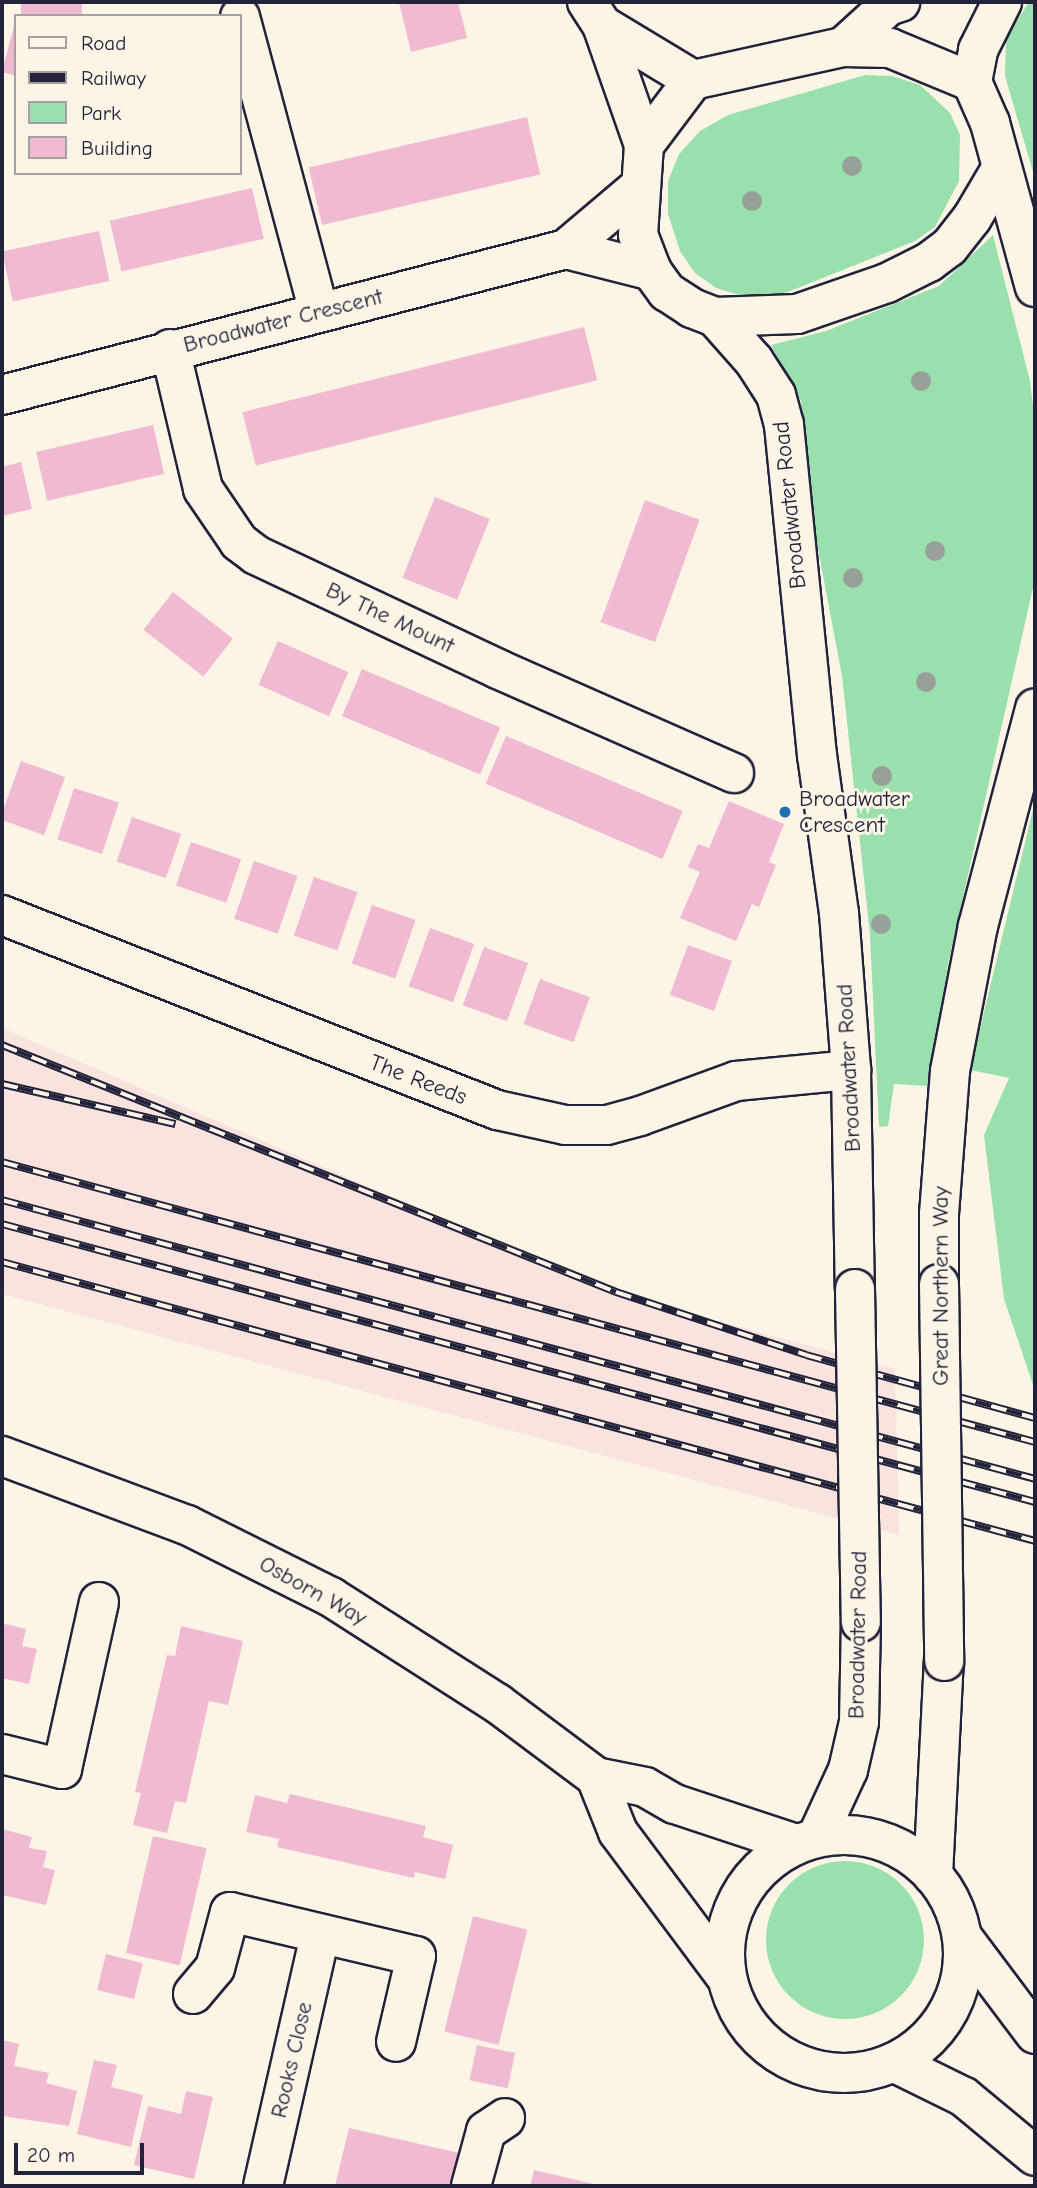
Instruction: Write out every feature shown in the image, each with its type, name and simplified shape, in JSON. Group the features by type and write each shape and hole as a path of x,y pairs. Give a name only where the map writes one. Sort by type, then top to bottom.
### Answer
{"main road":[{"path":"843,47 888,6 900,2"},
{"path":"1002,2 978,50 972,82 990,124 1035,287"},
{"path":"594,13 693,80"},
{"path":"594,13 644,145 639,187 638,235 652,271 667,292 715,317 797,314 887,283 929,262 949,247 972,218 1001,169"},
{"path":"242,23 319,312"},
{"path":"644,145 693,80 843,47 890,48 972,82"},
{"name":"Broadwater Crescent","path":"2,396 170,349 566,249 639,187"},
{"name":"Broadwater Crescent","path":"566,249 652,271"},
{"name":"Broadwater Road","path":"715,317 769,383 784,425 817,755 839,913 851,1070 861,1622 859,1722 848,1770 806,1841"},
{"name":"By The Mount","path":"170,349 203,489 222,523 256,555 734,773"},
{"name":"Great Northern Way","path":"933,1875 944,1661 939,1214 950,1072 978,926 1035,708"},
{"name":"The Reeds","path":"2,915 497,1110 565,1125 607,1125 640,1116 736,1081 851,1070"},
{"name":"Osborn Way","path":"2,1456 187,1525 331,1597 497,1703 596,1777 645,1787 686,1808 806,1841"},
{"path":"2,1754 62,1769 99,1602"},
{"path":"596,1777 618,1832 727,1978"},
{"path":"849,1835 880,1840 909,1854 933,1875 953,1906 963,1938 962,1978 947,2014 924,2043 895,2063 860,2073 824,2072 790,2061 761,2041 739,2012 727,1978 723,1938 733,1909 751,1879 806,1841 849,1835"},
{"path":"193,1994 215,1968 230,1912 416,1956 396,2042"},
{"name":"Rooks Close","path":"263,2186 320,1934"},
{"path":"963,1938 1035,2034"},
{"path":"895,2063 964,2097 1035,2156"},
{"path":"471,2186 486,2131 505,2118"}],"shaded area":[{"path":"2,1028 614,1293 895,1369 899,1535 2,1294"}],"green space":[{"path":"1029,2 1035,2 1035,179 1005,76 1006,38"},
{"path":"865,75 892,76 920,85 950,113 960,135 959,181 935,227 915,241 788,292 761,297 739,295 716,288 695,273 680,251 668,214 668,181 679,154 700,131 728,115"},
{"path":"993,235 1030,381 1035,423 1035,579 949,959 928,1086 894,1084 888,1126 879,1127 870,935 842,676 815,533 801,401 771,345 826,331 939,286"},
{"path":"1035,801 1035,1391 1004,1299 984,1135 1009,1078 970,1070"},
{"path":"845,1861 875,1867 901,1884 918,1910 924,1940 918,1970 901,1996 875,2013 845,2019 815,2013 789,1996 772,1970 766,1940 772,1910 789,1884 815,1867"}],"building":[{"path":"21,2 82,2 82,14 21,14"},
{"path":"399,2 458,2 467,38 411,52"},
{"path":"14,26 14,75 2,72"},
{"path":"527,117 540,174 322,225 309,167"},
{"path":"252,188 264,239 121,272 110,221"},
{"path":"99,231 110,281 13,301 2,252"},
{"path":"584,327 597,380 256,466 242,412"},
{"path":"153,425 164,474 47,501 36,452"},
{"path":"21,462 32,509 2,516 2,467"},
{"path":"435,497 490,519 457,600 402,578"},
{"path":"645,500 700,520 655,642 601,622"},
{"path":"173,592 233,639 203,677 143,630"},
{"path":"278,641 348,672 329,716 258,685"},
{"path":"362,669 500,728 480,775 342,716"},
{"path":"506,736 683,811 662,859 486,784"},
{"path":"21,761 65,777 44,835 2,820 2,813"},
{"path":"74,788 119,803 102,854 57,839"},
{"path":"729,801 784,824 769,862 776,865 759,907 752,904 736,941 680,918 700,872 688,867 698,844 709,848"},
{"path":"132,817 181,834 166,878 117,861"},
{"path":"191,842 241,859 226,903 176,885"},
{"path":"254,861 297,876 278,934 234,919"},
{"path":"314,877 357,892 337,951 294,936"},
{"path":"372,905 415,920 395,979 352,964"},
{"path":"430,928 474,944 453,1002 409,986"},
{"path":"688,945 732,961 714,1011 670,995"},
{"path":"484,947 528,963 507,1021 463,1005"},
{"path":"540,979 590,997 573,1042 524,1024"},
{"path":"2,1623 26,1629 22,1646 37,1649 29,1684 2,1678"},
{"path":"181,1626 243,1641 228,1705 209,1701 186,1803 175,1801 167,1833 133,1825 141,1793 135,1792 167,1655 175,1656"},
{"path":"290,1794 426,1826 423,1837 453,1845 445,1879 415,1872 414,1878 277,1847 279,1839 246,1832 255,1795 287,1803"},
{"path":"2,1829 32,1837 29,1848 47,1851 43,1867 55,1870 46,1905 2,1895"},
{"path":"153,1836 207,1848 180,1965 126,1953"},
{"path":"473,1916 527,1930 499,2045 444,2031"},
{"path":"106,1954 143,1963 134,1999 97,1990"},
{"path":"2,2040 19,2044 14,2066 49,2073 46,2083 77,2091 69,2126 2,2116"},
{"path":"477,2045 515,2053 508,2088 470,2080"},
{"path":"94,2060 117,2065 111,2087 143,2095 131,2147 77,2134"},
{"path":"186,2091 213,2097 194,2179 134,2165 148,2106 181,2114"},
{"path":"349,2128 468,2155 460,2186 335,2186"},
{"path":"534,2170 598,2185 598,2186 530,2186"}],"railway":[{"path":"2,1045 616,1292 806,1355 1035,1418"},
{"path":"2,1084 175,1124"},
{"path":"2,1162 1035,1442"},
{"path":"2,1200 1035,1479"},
{"path":"2,1224 1035,1502"},
{"path":"2,1262 1035,1541"}],"place":[{"name":"Broadwater Crescent","path":"785,812"}]}
